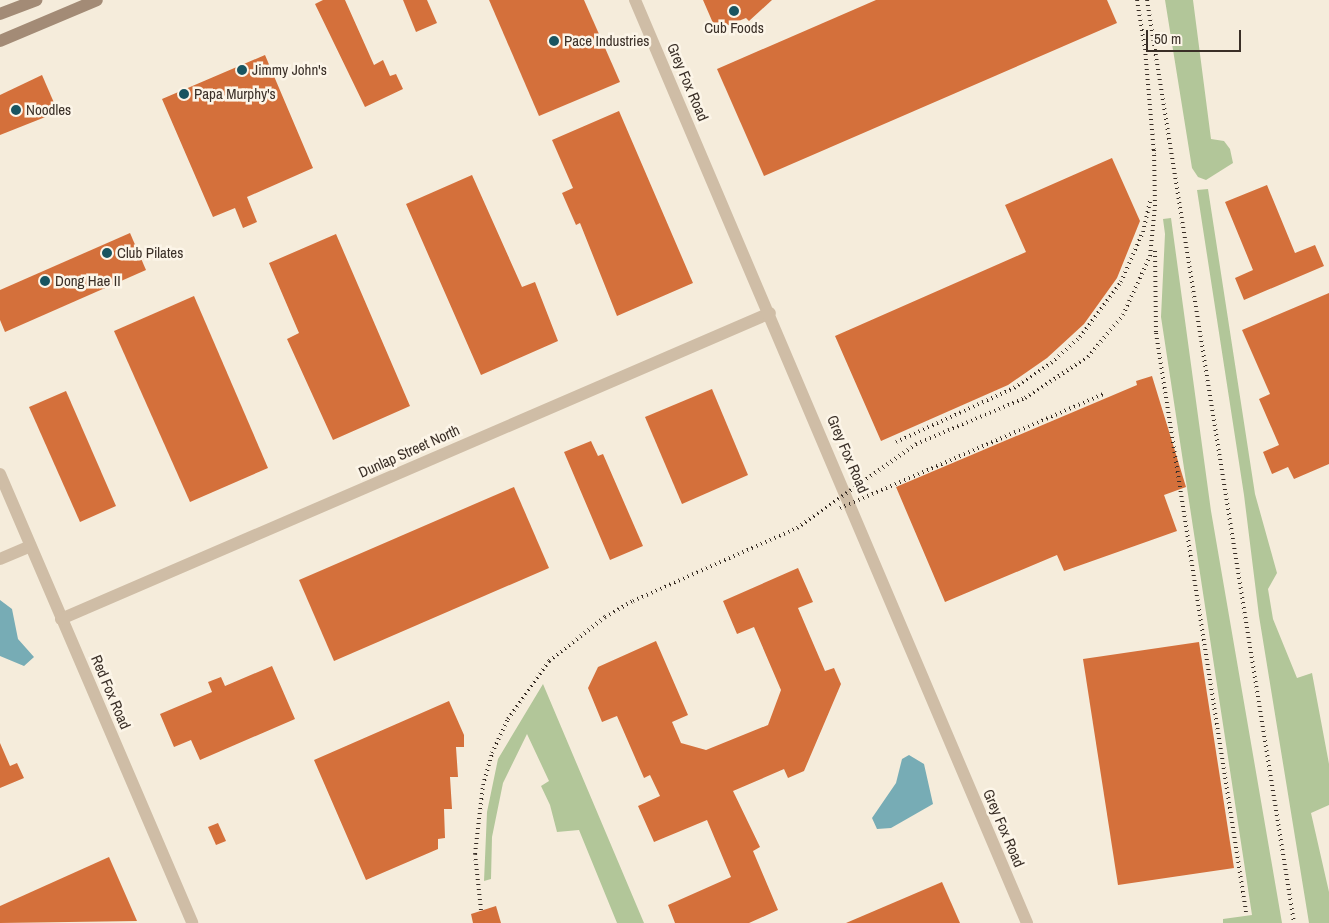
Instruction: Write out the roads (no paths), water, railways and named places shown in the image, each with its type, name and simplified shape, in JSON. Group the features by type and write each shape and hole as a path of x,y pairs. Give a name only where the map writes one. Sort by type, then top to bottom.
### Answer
{"main road":[{"path":"0,14 36,0"},
{"path":"0,41 97,0"}],"street":[{"name":"Grey Fox Road","path":"635,0 770,313 1027,923"},
{"name":"Dunlap Street North","path":"61,620 770,313"},
{"name":"Red Fox Road","path":"0,474 192,923"},
{"path":"0,559 30,546"}],"water":[{"path":"0,600 12,609 18,639 34,657 24,666 0,656"},
{"path":"909,755 924,764 933,804 891,828 877,829 872,818 896,783 902,759"}],"railway":[{"path":"1137,0 1145,49 1154,154"},
{"path":"1147,0 1294,923"},
{"path":"481,910 475,854 483,785 492,753 508,719 549,661 605,617 633,601 797,528 916,444 1025,398 1088,357 1123,315 1150,256 1155,206 1154,149"},
{"path":"896,442 1014,388 1051,363 1080,337 1121,282 1143,232 1150,201"},
{"path":"1155,251 1156,333 1246,912"},
{"path":"840,508 1104,394"}],"place":[{"name":"Cub Foods","path":"734,11"},
{"name":"Pace Industries","path":"554,41"},
{"name":"Jimmy John's","path":"242,70"},
{"name":"Papa Murphy's","path":"184,94"},
{"name":"Noodles","path":"16,110"},
{"name":"Club Pilates","path":"107,253"},
{"name":"Dong Hae II","path":"45,281"}]}
